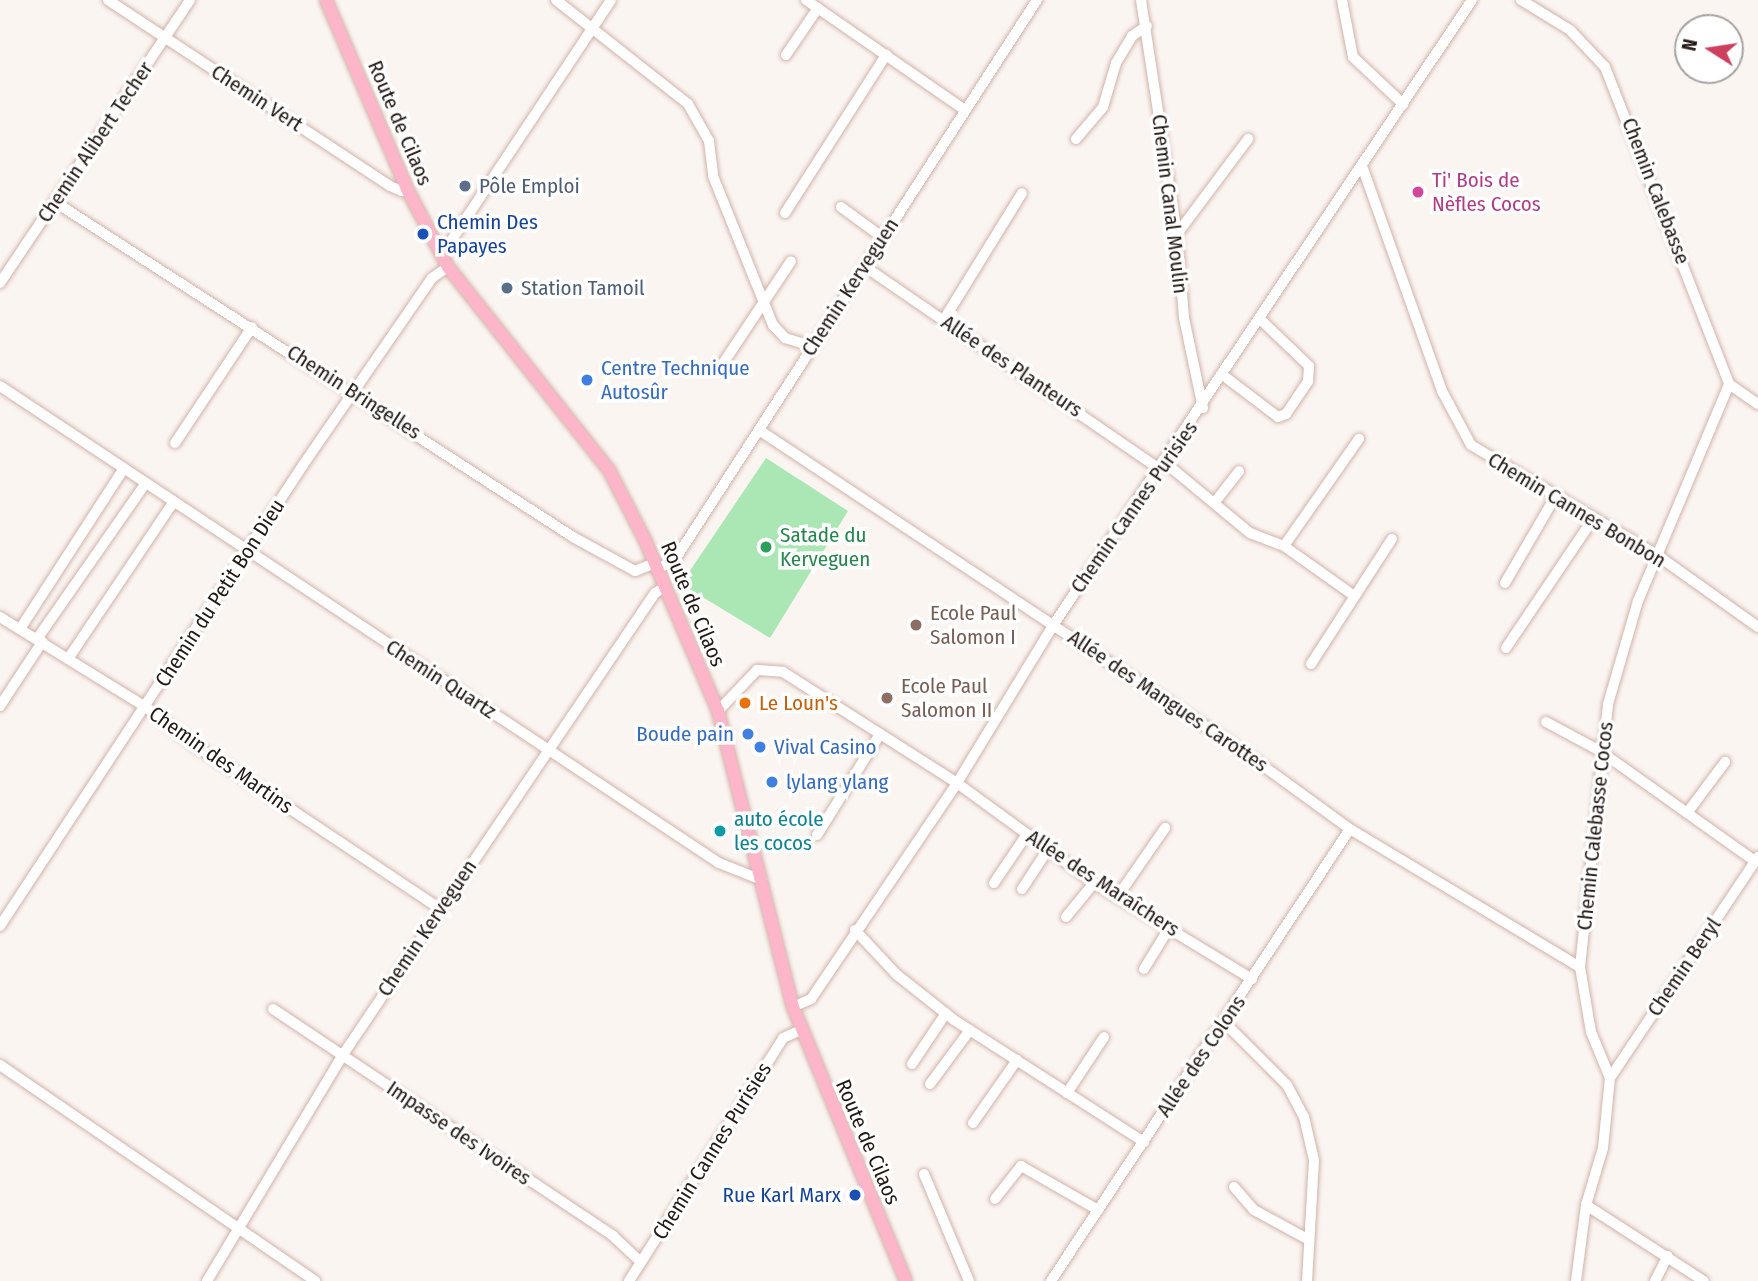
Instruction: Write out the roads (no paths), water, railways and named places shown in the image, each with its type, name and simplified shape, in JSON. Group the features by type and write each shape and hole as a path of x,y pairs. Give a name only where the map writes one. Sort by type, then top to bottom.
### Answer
{"main road":[{"name":"Route de Cilaos","path":"326,0 407,189 444,261 609,470 666,587 718,711 793,1007 906,1281"}],"street":[{"name":"Chemin Vert","path":"108,0 390,186 402,191 407,189"},
{"name":"Chemin Alibert Techer","path":"2,277 190,0"},
{"path":"556,0 688,104 709,141 713,176 780,335 811,346"},
{"name":"Chemin du Petit Bon Dieu","path":"0,926 246,552 444,261 611,0"},
{"path":"806,0 965,110"},
{"name":"Chemin Kerveguen","path":"656,566 676,558 1037,0"},
{"name":"Chemin Canal Moulin","path":"1140,0 1147,26 1178,234 1184,318 1203,408"},
{"path":"1342,0 1353,57 1403,104"},
{"name":"Chemin Cannes Purisies","path":"793,1007 811,999 855,930 957,783 1054,624 1161,465 1203,408 1472,0"},
{"name":"Chemin Calebasse","path":"1521,0 1591,48 1617,89 1729,384"},
{"path":"786,55 818,8"},
{"path":"1076,139 1104,107 1116,63 1132,36 1147,26"},
{"path":"785,213 887,55"},
{"path":"1178,234 1248,139"},
{"name":"Chemin Cannes Bonbon","path":"1362,166 1442,391 1461,432 1483,455 1657,555 1758,627"},
{"path":"943,321 1022,193"},
{"name":"Chemin Bringelles","path":"55,202 355,392 573,537 635,570 656,566"},
{"path":"841,207 882,237"},
{"path":"720,368 791,261"},
{"name":"Allée des Planteurs","path":"864,266 1215,502 1250,533 1284,546 1353,595"},
{"path":"1224,376 1278,417 1286,414 1308,382 1309,366 1261,320"},
{"path":"175,443 252,327"},
{"path":"1729,384 1758,404"},
{"name":"Chemin Calebasse Cocos","path":"1576,1281 1586,1205 1603,1148 1610,1078 1591,1032 1580,967 1600,751 1620,652 1657,555 1729,384"},
{"name":"Chemin Quartz","path":"0,386 246,552 719,863 762,880"},
{"name":"Allée des Mangues Carottes","path":"759,430 1054,624 1350,829 1580,967"},
{"path":"1284,546 1359,439"},
{"path":"20,629 123,470"},
{"path":"1215,502 1239,471"},
{"path":"0,706 39,640 145,484"},
{"path":"1505,583 1555,497"},
{"path":"68,659 173,503"},
{"path":"1506,648 1593,519"},
{"path":"1311,664 1353,595 1392,539"},
{"name":"Chemin Kerveguen","path":"206,1281 341,1056 439,908 655,593 666,587"},
{"name":"Chemin des Martins","path":"0,617 146,707 193,744 439,908"},
{"name":"Allée des Maraîchers","path":"718,711 757,670 771,668 957,783 1094,883 1252,979"},
{"path":"1546,722 1600,751 1756,859"},
{"path":"817,835 880,734"},
{"path":"1687,813 1725,762"},
{"path":"1118,896 1165,828"},
{"name":"Allée des Colons","path":"1051,1281 1350,829"},
{"path":"994,883 1027,834"},
{"path":"1022,889 1047,851"},
{"name":"Chemin Beryl","path":"1610,1078 1756,859"},
{"path":"1066,917 1094,883"},
{"path":"1144,969 1170,928"},
{"path":"855,930 896,974 946,1013 1144,1142"},
{"name":"Impasse des Ivoires","path":"273,1009 612,1236 641,1262"},
{"path":"912,1064 946,1013"},
{"path":"1224,1022 1287,1084 1304,1117 1314,1160 1307,1281"},
{"name":"Chemin Cannes Purisies","path":"629,1281 783,1038 801,1030"},
{"path":"930,1084 970,1030"},
{"path":"1067,1093 1104,1037"},
{"path":"973,1123 1017,1060"},
{"path":"0,1065 315,1281"},
{"path":"995,1199 1021,1166 1098,1210"},
{"path":"924,1174 969,1281"},
{"path":"1234,1187 1254,1210 1310,1240"},
{"path":"1586,1205 1703,1281"},
{"path":"1655,1281 1668,1256"}],"place":[{"name":"Pôle Emploi","path":"465,186"},
{"name":"Ti' Bois de Nèfles Cocos","path":"1418,192"},
{"name":"Chemin Des Papayes","path":"423,234"},
{"name":"Station Tamoil","path":"507,288"},
{"name":"Centre Technique Autosûr","path":"587,380"},
{"name":"Satade du Kerveguen","path":"766,547"},
{"name":"Ecole Paul Salomon I","path":"916,625"},
{"name":"Ecole Paul Salomon II","path":"887,698"},
{"name":"Le Loun's","path":"745,703"},
{"name":"Boude pain","path":"748,734"},
{"name":"Vival Casino","path":"760,747"},
{"name":"lylang ylang","path":"772,782"},
{"name":"auto école les cocos","path":"720,831"},
{"name":"Rue Karl Marx","path":"855,1195"}]}
